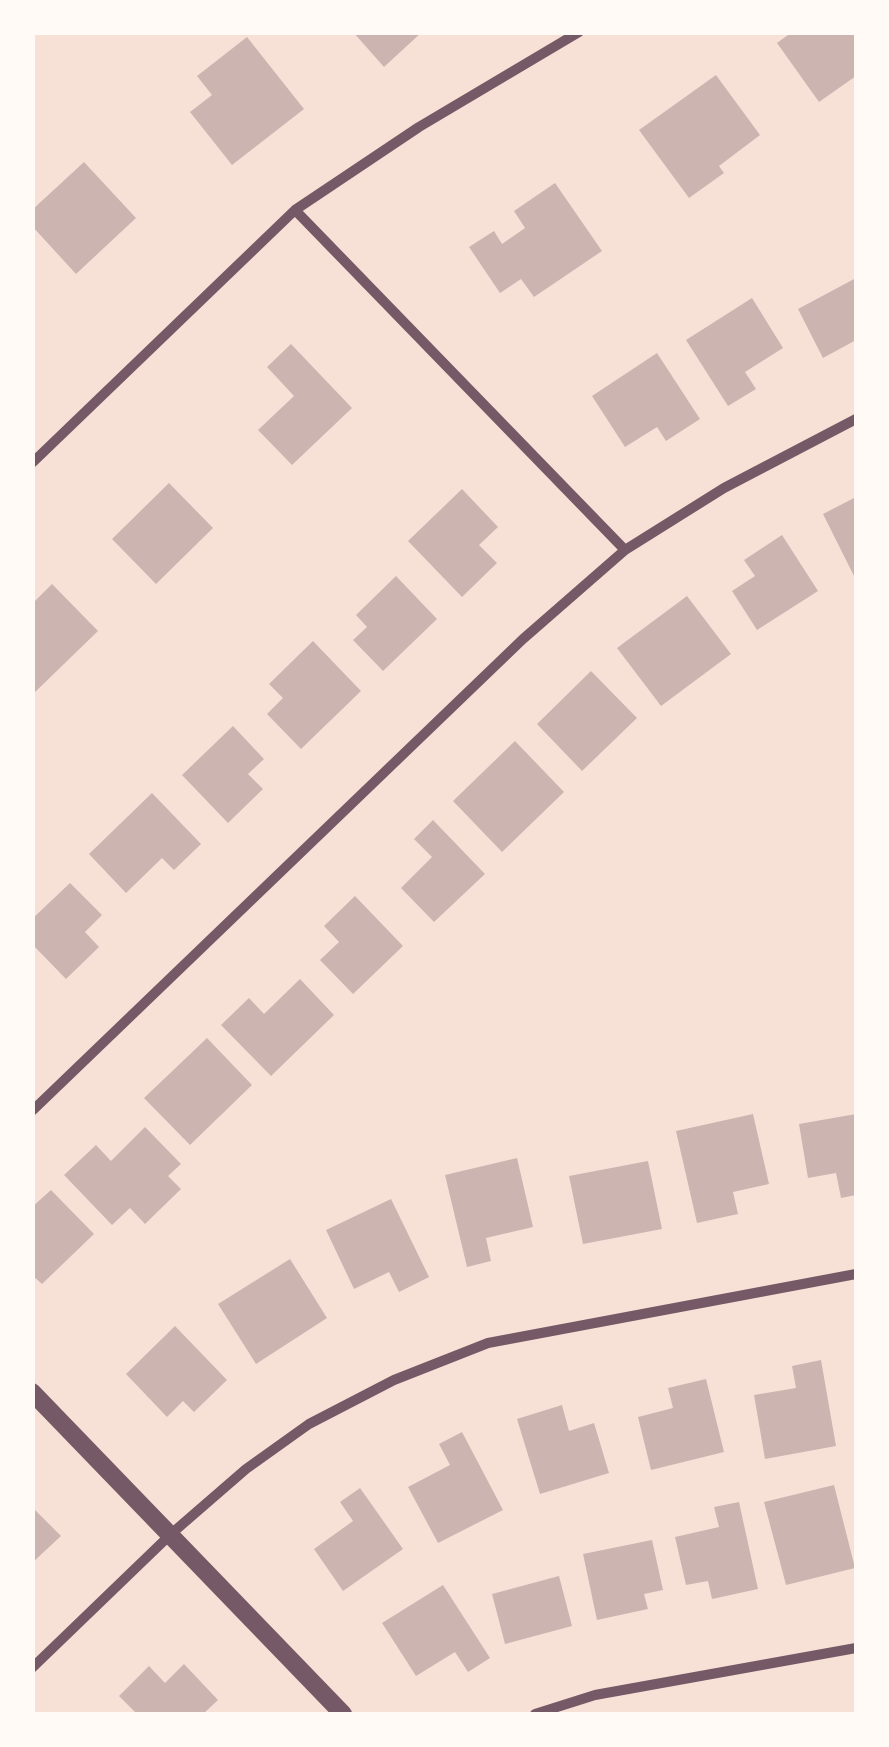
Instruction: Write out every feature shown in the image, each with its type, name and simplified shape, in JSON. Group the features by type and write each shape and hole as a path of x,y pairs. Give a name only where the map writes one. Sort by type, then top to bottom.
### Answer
{"street":[{"path":"32,463 295,210 419,127 579,32"},
{"path":"295,210 625,550"},
{"path":"32,1111 523,640 625,550 724,488 856,419"},
{"path":"32,1668 171,1534 246,1470 309,1424 394,1380 488,1343 856,1274"},
{"path":"32,1392 343,1714"},
{"path":"535,1714 594,1695 856,1648"}],"building":[{"path":"353,32 422,32 384,67"},
{"path":"792,32 856,32 856,76 819,102 777,43"},
{"path":"247,37 304,109 232,165 190,112 212,95 197,76"},
{"path":"716,75 760,135 719,166 724,173 689,198 639,130"},
{"path":"84,162 136,218 76,274 32,226 32,210"},
{"path":"555,183 602,251 534,297 521,279 500,293 469,247 494,231 502,244 525,228 514,211"},
{"path":"856,278 856,340 823,358 798,309"},
{"path":"752,298 783,348 745,372 756,389 728,406 686,340"},
{"path":"291,344 352,408 292,465 258,430 294,396 267,367"},
{"path":"657,353 700,419 666,441 657,427 625,447 592,396"},
{"path":"169,483 213,528 156,584 112,539"},
{"path":"462,489 498,527 479,545 497,563 462,597 408,541"},
{"path":"856,497 856,580 823,514"},
{"path":"782,535 818,591 757,630 732,591 755,576 744,560"},
{"path":"396,576 437,619 383,671 353,640 367,627 356,615"},
{"path":"52,584 98,631 32,695 32,604"},
{"path":"687,596 731,654 661,706 617,648"},
{"path":"313,641 361,691 301,749 267,714 283,698 269,684"},
{"path":"591,671 637,718 582,771 537,724"},
{"path":"233,726 264,759 248,774 263,789 228,823 182,775"},
{"path":"515,741 564,792 502,852 453,801"},
{"path":"152,793 201,844 174,870 162,858 126,893 89,854"},
{"path":"433,820 485,874 434,922 401,888 432,857 414,839"},
{"path":"70,883 102,915 85,932 99,947 66,979 32,944 32,919"},
{"path":"355,896 403,946 353,994 320,960 339,942 324,926"},
{"path":"300,979 334,1015 271,1076 221,1025 249,998 264,1014"},
{"path":"207,1038 252,1085 190,1145 144,1098"},
{"path":"753,1114 769,1184 733,1192 738,1214 697,1223 676,1131"},
{"path":"856,1114 856,1195 841,1198 836,1173 808,1178 799,1124"},
{"path":"145,1127 181,1164 168,1176 181,1189 145,1224 130,1208 112,1225 64,1175 96,1145 111,1161"},
{"path":"517,1158 533,1227 486,1238 491,1261 467,1267 445,1175"},
{"path":"648,1161 662,1229 583,1244 569,1176"},
{"path":"51,1190 94,1234 42,1284 32,1275 32,1207"},
{"path":"391,1199 429,1277 399,1292 389,1272 354,1289 326,1230"},
{"path":"290,1259 327,1318 256,1364 218,1304"},
{"path":"175,1326 227,1380 194,1412 183,1401 167,1417 126,1374"},
{"path":"821,1360 836,1446 765,1459 754,1395 796,1388 792,1366"},
{"path":"706,1379 724,1452 651,1470 638,1417 673,1408 668,1388"},
{"path":"562,1405 569,1431 594,1423 609,1473 540,1494 517,1419"},
{"path":"462,1432 503,1510 438,1543 408,1487 450,1465 439,1444"},
{"path":"834,1485 855,1568 786,1585 764,1502"},
{"path":"360,1488 403,1549 343,1591 314,1549 353,1521 340,1502"},
{"path":"739,1502 758,1589 712,1599 708,1581 686,1585 675,1537 719,1527 714,1507"},
{"path":"32,1507 61,1536 32,1563"},
{"path":"652,1540 663,1590 644,1594 648,1609 597,1620 583,1554"},
{"path":"559,1576 572,1626 505,1644 492,1594"},
{"path":"443,1585 490,1658 468,1672 455,1652 416,1676 382,1623"},
{"path":"184,1664 218,1700 203,1714 137,1714 119,1696 149,1666 165,1683"}]}
